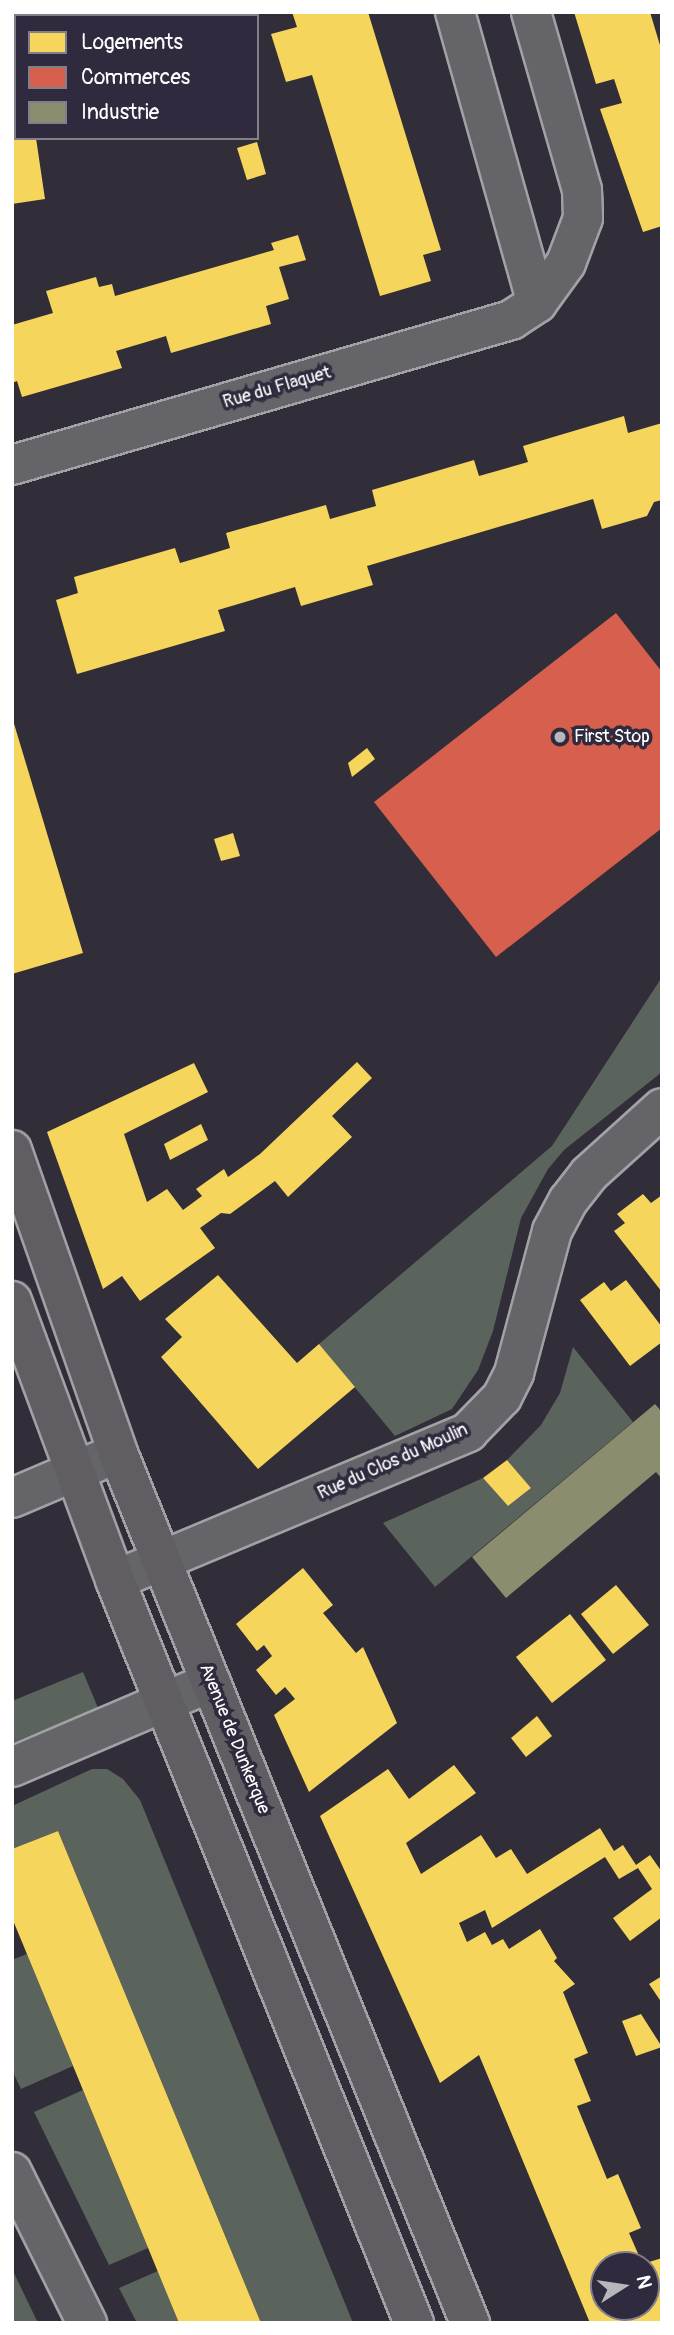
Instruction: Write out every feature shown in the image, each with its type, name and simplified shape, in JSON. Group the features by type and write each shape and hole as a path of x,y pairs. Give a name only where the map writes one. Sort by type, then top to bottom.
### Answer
{"main road":[{"name":"Avenue de Dunkerque","path":"12,1150 118,1453 470,2323"},
{"path":"12,1301 115,1580 414,2323"}],"street":[{"path":"455,12 537,303"},
{"name":"Rue du Flaquet","path":"12,465 511,320 537,303 566,263 583,218 582,190 531,12"},
{"name":"Rue du Clos du Moulin","path":"115,1580 446,1442 468,1432 488,1415 514,1373 552,1230 568,1201 589,1174 662,1108"},
{"path":"12,1498 118,1453"},
{"path":"12,1767 211,1682"},
{"path":"12,2172 87,2323"}],"shaded area":[{"path":"662,977 662,1072 564,1150 548,1169 521,1218 493,1331 478,1370 452,1409 395,1436 319,1344 552,1146"},
{"path":"573,1347 633,1422 435,1587 383,1523 483,1478 508,1506 531,1488 507,1460 541,1425 560,1393"},
{"path":"83,1672 98,1708 12,1743 12,1701"},
{"path":"92,1769 107,1769 123,1779 140,1800 353,2323 261,2323 58,1831 12,1849 12,1806"},
{"path":"27,1954 73,2066 21,2089 12,2070 12,1960"},
{"path":"83,2090 148,2248 109,2265 34,2112"},
{"path":"12,2269 38,2323 12,2323"},
{"path":"158,2271 179,2323 137,2323 119,2288"}],"building: Logements":[{"path":"292,12 368,12 441,250 423,255 431,281 380,296 312,75 286,82 271,34 297,27"},
{"path":"574,12 650,12 662,52 662,226 643,232 600,109 622,103 614,79 596,84"},
{"path":"14,109 14,140 36,140 45,199 12,204"},
{"path":"257,142 266,174 247,180 237,148"},
{"path":"298,235 306,260 279,267 289,299 266,306 271,324 171,353 166,336 116,351 122,368 22,397 17,381 12,383 12,325 53,313 46,291 96,277 99,287 112,284 115,296 274,250 271,243"},
{"path":"624,416 628,433 662,423 662,500 654,502 647,516 602,529 593,499 367,566 373,585 301,606 295,587 218,610 225,631 77,674 56,600 78,593 74,577 175,548 180,563 230,548 226,533 326,505 330,519 376,506 372,490 474,460 479,476 528,462 523,446"},
{"path":"12,717 83,953 12,974"},
{"path":"367,748 375,759 352,777 348,763"},
{"path":"233,833 240,856 221,861 214,839"},
{"path":"357,1062 372,1078 332,1116 352,1137 288,1197 275,1181 230,1214 221,1213 200,1228 215,1248 140,1301 122,1276 103,1289 47,1132 194,1063 208,1092 124,1134 147,1202 167,1189 183,1210 202,1196 196,1189 224,1169 228,1177 260,1154"},
{"path":"201,1124 208,1140 170,1160 164,1144"},
{"path":"643,1194 651,1203 662,1195 662,1292 614,1231 625,1223 617,1214"},
{"path":"218,1275 297,1363 319,1344 355,1387 258,1469 161,1357 182,1337 165,1319"},
{"path":"626,1280 662,1327 662,1342 630,1366 580,1300 604,1282 611,1291"},
{"path":"507,1460 531,1488 508,1506 483,1478"},
{"path":"303,1568 333,1605 323,1613 356,1653 363,1647 397,1723 309,1792 274,1715 295,1699 285,1687 276,1695 256,1670 272,1656 264,1645 257,1651 236,1624"},
{"path":"616,1585 649,1625 613,1654 581,1614"},
{"path":"570,1614 606,1660 552,1703 516,1657"},
{"path":"537,1716 552,1736 526,1757 511,1738"},
{"path":"454,1765 476,1793 406,1843 421,1874 481,1835 496,1858 511,1849 527,1874 600,1828 614,1851 623,1845 636,1865 650,1855 662,1872 662,1917 630,1941 613,1918 652,1889 638,1868 619,1879 605,1857 492,1928 485,1910 459,1923 467,1942 485,1932 492,1945 503,1939 509,1949 540,1929 557,1958 554,1961 575,1984 563,1992 588,2053 574,2059 591,2101 577,2106 607,2179 618,2174 641,2228 629,2233 637,2251 590,2251 590,2321 660,2321 662,2258 662,2323 590,2323 479,2055 440,2083 320,1816 388,1769 409,1799"},
{"path":"58,1831 261,2323 179,2323 12,1918 12,1849"},
{"path":"662,1976 662,2003 649,1984"},
{"path":"641,2014 662,2047 636,2056 622,2021"}],"building: Commerces":[{"name":"First Stop","path":"616,613 662,672 662,828 496,957 374,802"}],"building: Industrie":[{"path":"655,1404 662,1412 662,1479 656,1472 506,1598 472,1557"}],"place":[{"name":"First Stop","path":"560,737"}]}
